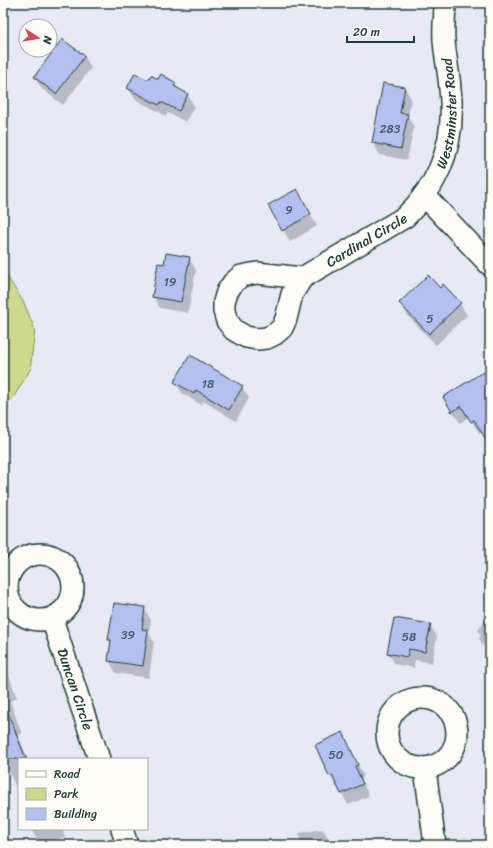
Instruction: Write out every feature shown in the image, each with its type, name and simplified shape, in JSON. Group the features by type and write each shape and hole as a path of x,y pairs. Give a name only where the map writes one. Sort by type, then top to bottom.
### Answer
{"street":[{"name":"Westminster Road","path":"424,195 438,175 446,154 450,135 452,116 451,90 444,40 445,3"},
{"path":"424,195 490,265"},
{"name":"Cardinal Circle","path":"302,278 399,221 414,208 424,195"},
{"name":"Duncan Circle","path":"52,619 99,758"},
{"path":"425,769 435,845"},
{"path":"122,830 127,845"}],"green space":[{"path":"3,270 24,303 35,330 30,370 13,398 3,405"}],"building":[{"path":"62,39 85,56 56,94 34,77 48,58 58,58 58,44"},
{"path":"135,73 148,80 151,75 158,79 161,74 176,83 174,86 188,94 179,111 161,102 159,105 127,88"},
{"path":"383,83 405,87 400,113 408,114 401,149 372,143"},
{"path":"297,189 311,214 282,231 268,205"},
{"path":"166,253 190,257 181,302 152,297 158,263 164,264"},
{"path":"428,275 440,288 443,284 461,303 429,334 399,303"},
{"path":"190,355 243,386 229,410 196,390 194,394 174,382"},
{"path":"483,372 490,383 490,446 474,420 471,422 461,406 452,412 443,397"},
{"path":"114,603 145,607 142,629 148,630 143,666 108,661 111,640 108,640"},
{"path":"394,618 431,624 425,652 409,649 407,657 387,653"},
{"path":"4,703 26,758 3,759"},
{"path":"343,732 358,765 355,766 363,784 341,794 332,775 329,776 315,745"}]}
